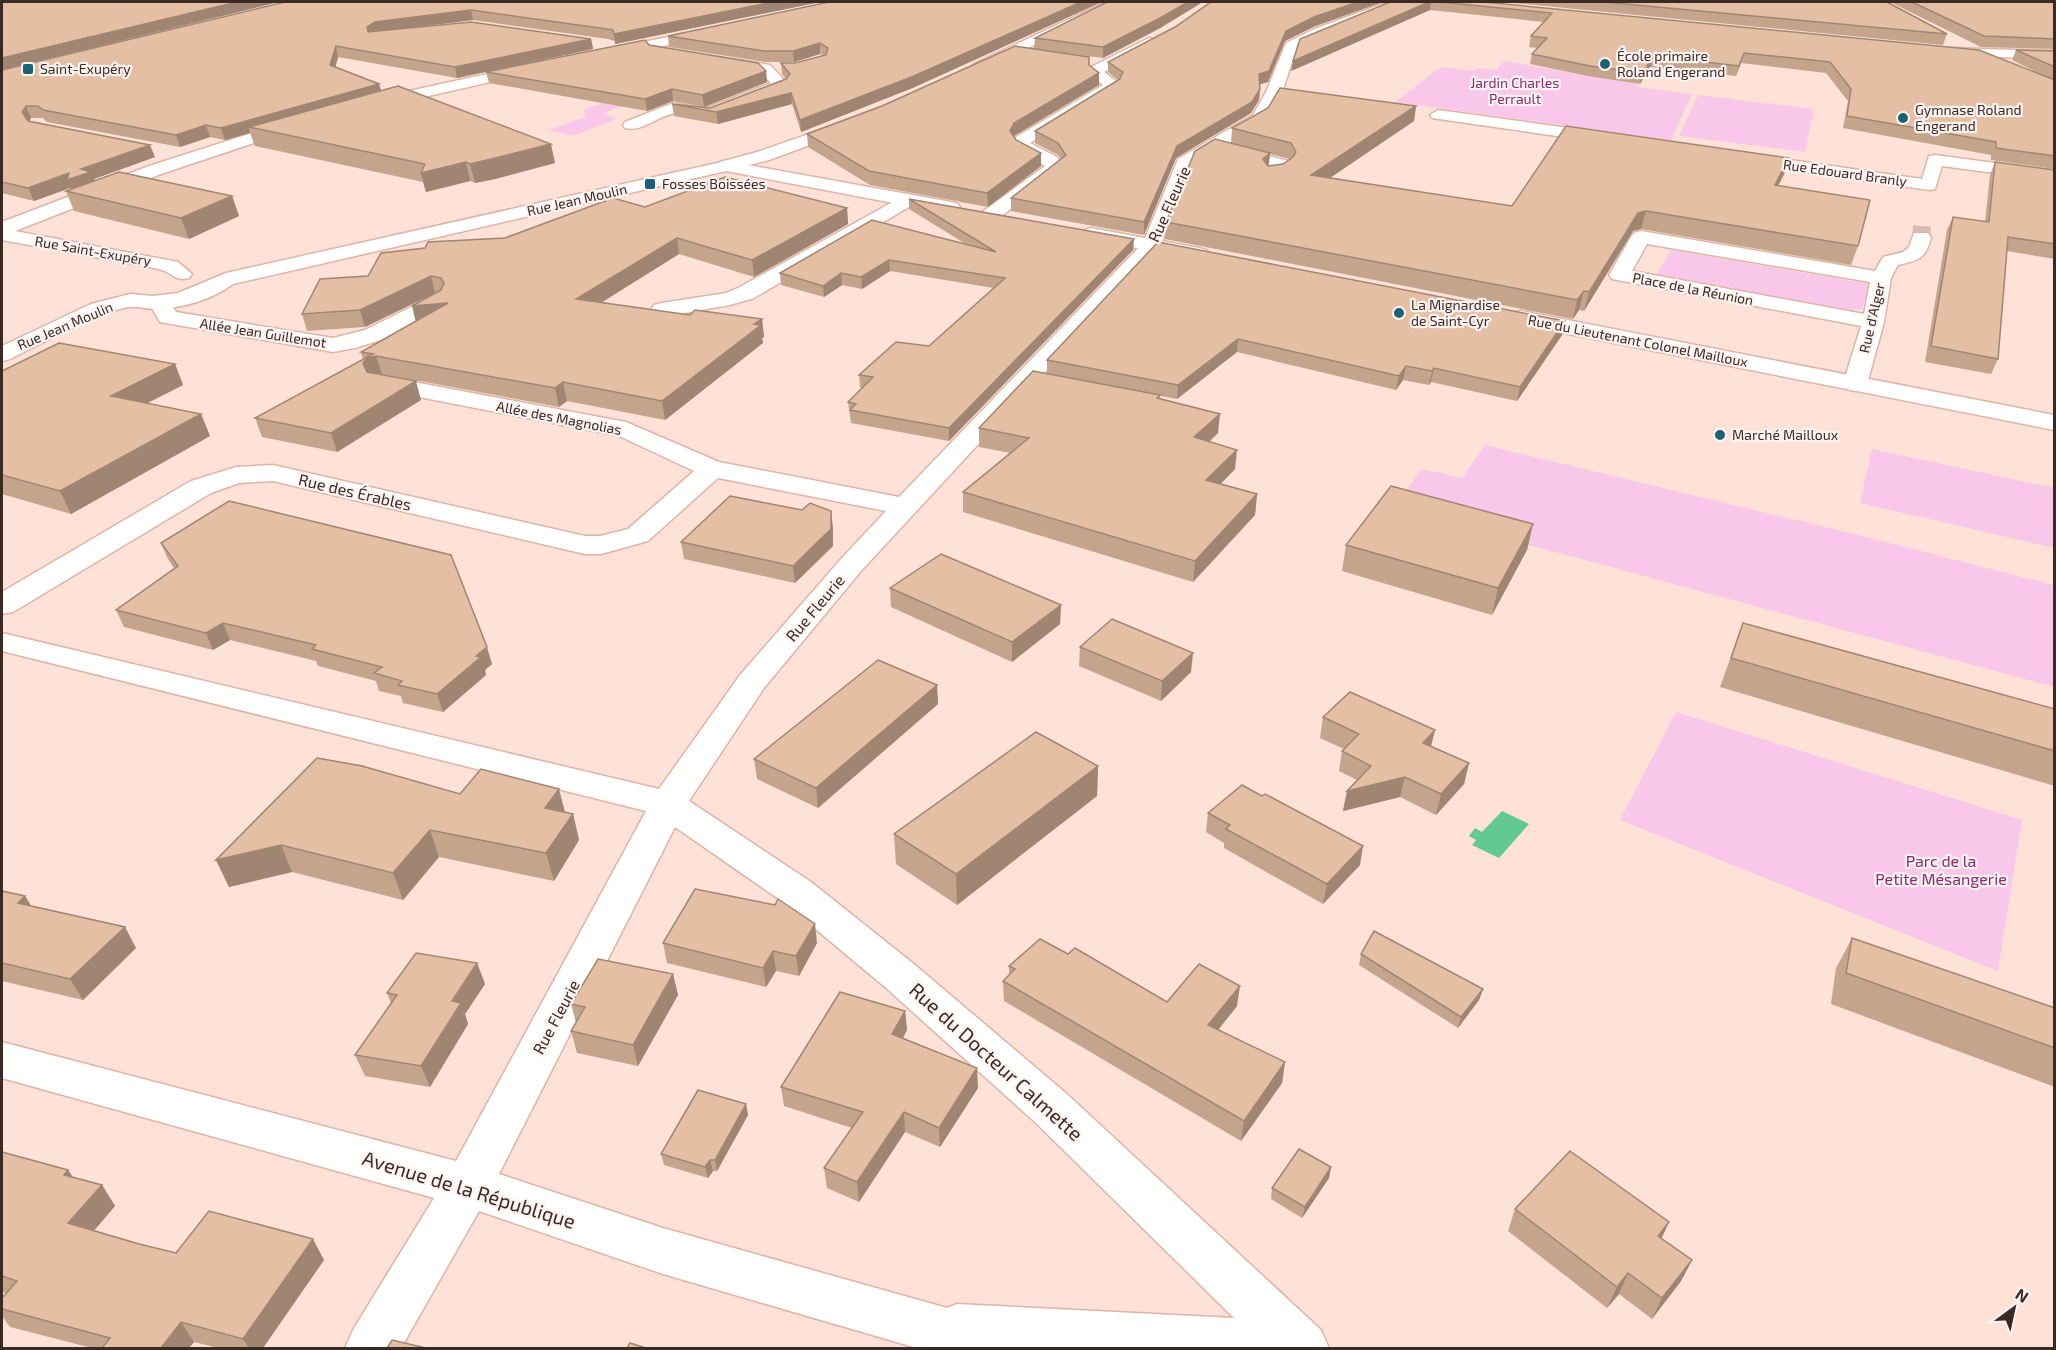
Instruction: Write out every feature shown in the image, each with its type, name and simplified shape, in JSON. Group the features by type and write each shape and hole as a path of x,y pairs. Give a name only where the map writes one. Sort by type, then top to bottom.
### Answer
{"street":[{"path":"967,73 1115,2"},
{"name":"Rue Fleurie","path":"372,1348 468,1186 668,804 752,682 851,565 907,507 1039,382 1152,245 1184,163 1259,118 1274,92 1291,46 1319,32 1398,2"},
{"path":"584,58 726,30"},
{"path":"989,216 1055,166 1051,161 1020,144 1113,85 1096,73 1105,65 1168,32"},
{"path":"1944,37 2006,67"},
{"path":"600,44 680,54"},
{"path":"1936,51 1981,55 2055,55"},
{"path":"1021,53 1042,56"},
{"path":"700,58 765,68 785,68"},
{"path":"1084,62 1105,65"},
{"path":"359,107 548,65"},
{"path":"631,125 674,108 705,114 781,85 765,68"},
{"path":"1438,115 1624,141"},
{"name":"Rue Jean Moulin","path":"226,279 726,166 773,152 865,118"},
{"path":"2,230 193,157 304,122"},
{"path":"1211,147 1283,165 1283,169 1273,176"},
{"path":"162,152 193,157"},
{"name":"Rue Edouard Branly","path":"1728,156 1924,213 1935,160 2055,176"},
{"path":"726,166 1012,220"},
{"path":"662,310 730,300 746,293 907,200"},
{"name":"Rue d'Alger","path":"1855,384 1881,278 1890,261 1910,256 1918,250 1924,213"},
{"path":"1070,230 1216,258"},
{"name":"Rue Saint-Exupéry","path":"2,234 149,261 171,266 182,274"},
{"name":"Place de la Réunion","path":"1872,322 1619,275 1641,237 1881,278"},
{"path":"209,272 226,279 219,285 203,291 160,303 142,304 130,300 128,296 137,289 182,274 209,272"},
{"name":"Rue Jean Moulin","path":"2,354 99,309 130,300"},
{"name":"Allée Jean Guillemot","path":"160,303 168,317 333,345 364,340 435,301"},
{"name":"Rue du Lieutenant Colonel Mailloux","path":"1503,315 2055,423"},
{"name":"Allée des Magnolias","path":"382,383 626,430 712,469 907,507"},
{"name":"Rue des Érables","path":"2,605 201,487 236,475 273,473 585,545 601,546 638,535 712,469"},
{"path":"2,642 668,804"},
{"name":"Rue du Docteur Calmette","path":"668,804 797,892 900,976 1052,1109 1301,1348"},
{"name":"Avenue de la République","path":"2,1060 468,1186 663,1251 934,1328 985,1348"},
{"name":"Avenue de la République","path":"934,1328 1301,1348"}],"green space":[{"name":"Jardin Charles Perrault","path":"1504,61 1638,84 1637,87 1692,94 1671,140 1395,102 1441,67 1475,71 1478,68 1496,70"},
{"path":"1698,95 1814,109 1805,152 1679,136"},
{"path":"604,102 621,106 604,113 616,119 573,136 549,130 586,117 584,110"},
{"path":"1671,250 1869,284 1862,309 1843,310 1656,276"},
{"path":"1485,445 2054,585 2054,687 1393,508 1422,469 1462,478"},
{"path":"1872,449 2054,488 2054,548 1860,503"},
{"name":"Parc de la Petite Mésangerie","path":"1676,712 2022,820 1998,971 1620,820"}],"shaded area":[{"path":"1502,811 1529,824 1499,858 1472,845 1476,840 1469,836 1475,828 1482,832"}],"building":[{"path":"2,2 237,2 2,58"},
{"path":"285,2 773,2 614,34 613,30 471,10 375,22 367,27 368,32 471,22 591,39 455,67 336,46 330,65 379,84 221,128 206,125 176,135 43,110 38,106 26,106 22,112 28,121 150,145 81,169 91,172 67,180 69,173 28,188 2,182 2,70"},
{"path":"829,2 1081,2 914,76 800,120 791,93 716,112 672,104 710,108 786,79 790,74 781,63 795,63 826,55 828,48 820,43 793,51 764,51 668,36"},
{"path":"1107,2 1188,2 1103,47 1035,38"},
{"path":"1211,2 1358,2 1314,17 1286,31 1269,71 1259,74 1260,89 1252,102 1177,146 1144,222 1011,198 1066,155 1058,143 1035,131 1120,79 1123,72 1108,62 1175,27"},
{"path":"1390,2 1429,2 1293,61 1300,39"},
{"path":"1440,2 1484,2 1979,50 2055,80 2055,156 1996,148 1996,142 1847,116 1851,89 1830,62 1744,53 1739,66 1653,56 1643,73 1590,66 1532,54 1547,38 1531,36 1552,13"},
{"path":"1604,2 1887,2 1947,34"},
{"path":"1912,2 2055,2 2055,39 1984,36"},
{"path":"645,40 649,45 758,63 766,71 702,95 672,89 645,99 486,72"},
{"path":"1015,46 1089,57 1089,65 1099,73 1014,123 1010,131 1016,140 1041,153 987,193 869,171 807,134 882,106"},
{"path":"2016,50 2055,51 2055,67"},
{"path":"398,86 551,144 470,164 466,162 421,173 425,164 249,127"},
{"path":"1280,88 1416,106 1311,175 1512,206 1566,126 1789,158 1775,185 1870,200 1858,246 1646,211 1638,213 1589,292 1584,291 1577,300 1166,222 1195,151 1215,139 1270,153 1263,159 1268,166 1283,164 1293,157 1296,152 1291,143 1232,128 1268,108"},
{"path":"1995,162 2055,170 2055,244 2008,237 1998,359 1931,346 1953,217 1989,222"},
{"path":"119,172 232,196 181,218 66,191"},
{"path":"725,177 847,208 752,260 677,238 576,299 690,315 695,310 762,319 754,324 761,325 662,401 563,382 555,388 376,356 367,358 363,363 367,372 416,381 331,433 255,418 373,354 361,352 448,303 412,306 441,290 444,283 441,278 431,276 360,310 302,314 320,279 368,276 381,253 425,248 428,242 505,238 613,198 645,207"},
{"path":"909,199 1134,239 949,428 850,410 856,404 848,402 873,377 859,375 896,342 929,346 1005,278 889,260 861,277 841,273 823,286 780,273 872,220 996,252"},
{"path":"1158,242 1565,321 1520,387 1434,368 1432,371 1406,366 1399,376 1238,339 1178,385 1047,360"},
{"path":"59,343 175,364 111,396 201,414 60,491 2,475 2,371"},
{"path":"1033,371 1160,395 1157,398 1220,414 1194,437 1237,450 1206,480 1257,494 1195,561 963,492 1029,438 979,428"},
{"path":"1391,486 1533,524 1498,588 1346,545"},
{"path":"730,496 802,510 810,503 831,511 831,529 793,566 681,542"},
{"path":"229,501 451,555 487,647 476,656 481,657 437,694 398,685 402,681 374,673 382,667 312,649 316,645 223,623 206,633 116,610 178,566 161,543"},
{"path":"941,554 1061,605 1012,642 890,588"},
{"path":"1112,619 1193,653 1162,681 1080,647"},
{"path":"1743,623 2055,709 2055,751 1731,658"},
{"path":"878,660 937,685 816,788 754,759"},
{"path":"1350,692 1435,730 1423,743 1469,763 1441,794 1405,777 1347,791 1371,766 1342,751 1359,734 1323,717"},
{"path":"1036,732 1098,766 956,874 894,834"},
{"path":"317,758 362,766 460,794 481,769 559,789 545,808 573,814 546,853 430,830 393,873 281,845 216,860"},
{"path":"1242,785 1262,796 1265,794 1363,846 1327,884 1226,829 1230,825 1208,813"},
{"path":"695,889 775,905 778,899 815,924 796,956 773,951 763,968 663,943"},
{"path":"2,891 25,896 18,903 125,927 70,979 2,963"},
{"path":"1374,931 1483,989 1461,1017 1361,954"},
{"path":"1852,938 2055,1008 2055,1048 1846,973"},
{"path":"1040,939 1068,954 1075,948 1167,1002 1199,964 1240,986 1208,1025 1285,1062 1244,1121 1003,981 1015,969 1009,966"},
{"path":"416,953 477,963 452,1001 461,1003 421,1066 355,1055 397,995 387,993"},
{"path":"598,959 673,974 633,1045 571,1031 585,1007 571,1004"},
{"path":"840,992 905,1011 892,1034 977,1068 939,1128 904,1112 857,1182 824,1168 863,1112 781,1087"},
{"path":"698,1090 746,1104 715,1160 710,1160 705,1167 661,1154"},
{"path":"1299,1149 1331,1167 1305,1207 1272,1188"},
{"path":"1570,1151 1669,1222 1658,1236 1692,1260 1662,1298 1628,1273 1617,1287 1515,1209"},
{"path":"2,1152 68,1170 64,1175 102,1185 68,1223 139,1244 176,1253 209,1211 313,1239 243,1339 181,1322 161,1348 102,1348 110,1338 2,1309 2,1298 17,1281 2,1276"},
{"path":"392,1340 426,1348 387,1348"},
{"path":"630,1343 646,1348 627,1348"}],"tunnel":[{"path":"1921,237 1922,226"}],"place":[{"name":"École primaire Roland Engerand","path":"1605,64"},
{"name":"Saint-Exupéry","path":"28,69"},
{"name":"Gymnase Roland Engerand","path":"1903,118"},
{"name":"Fosses Boissées","path":"650,184"},
{"name":"La Mignardise de Saint-Cyr","path":"1399,313"},
{"name":"Marché Mailloux","path":"1720,435"}]}
